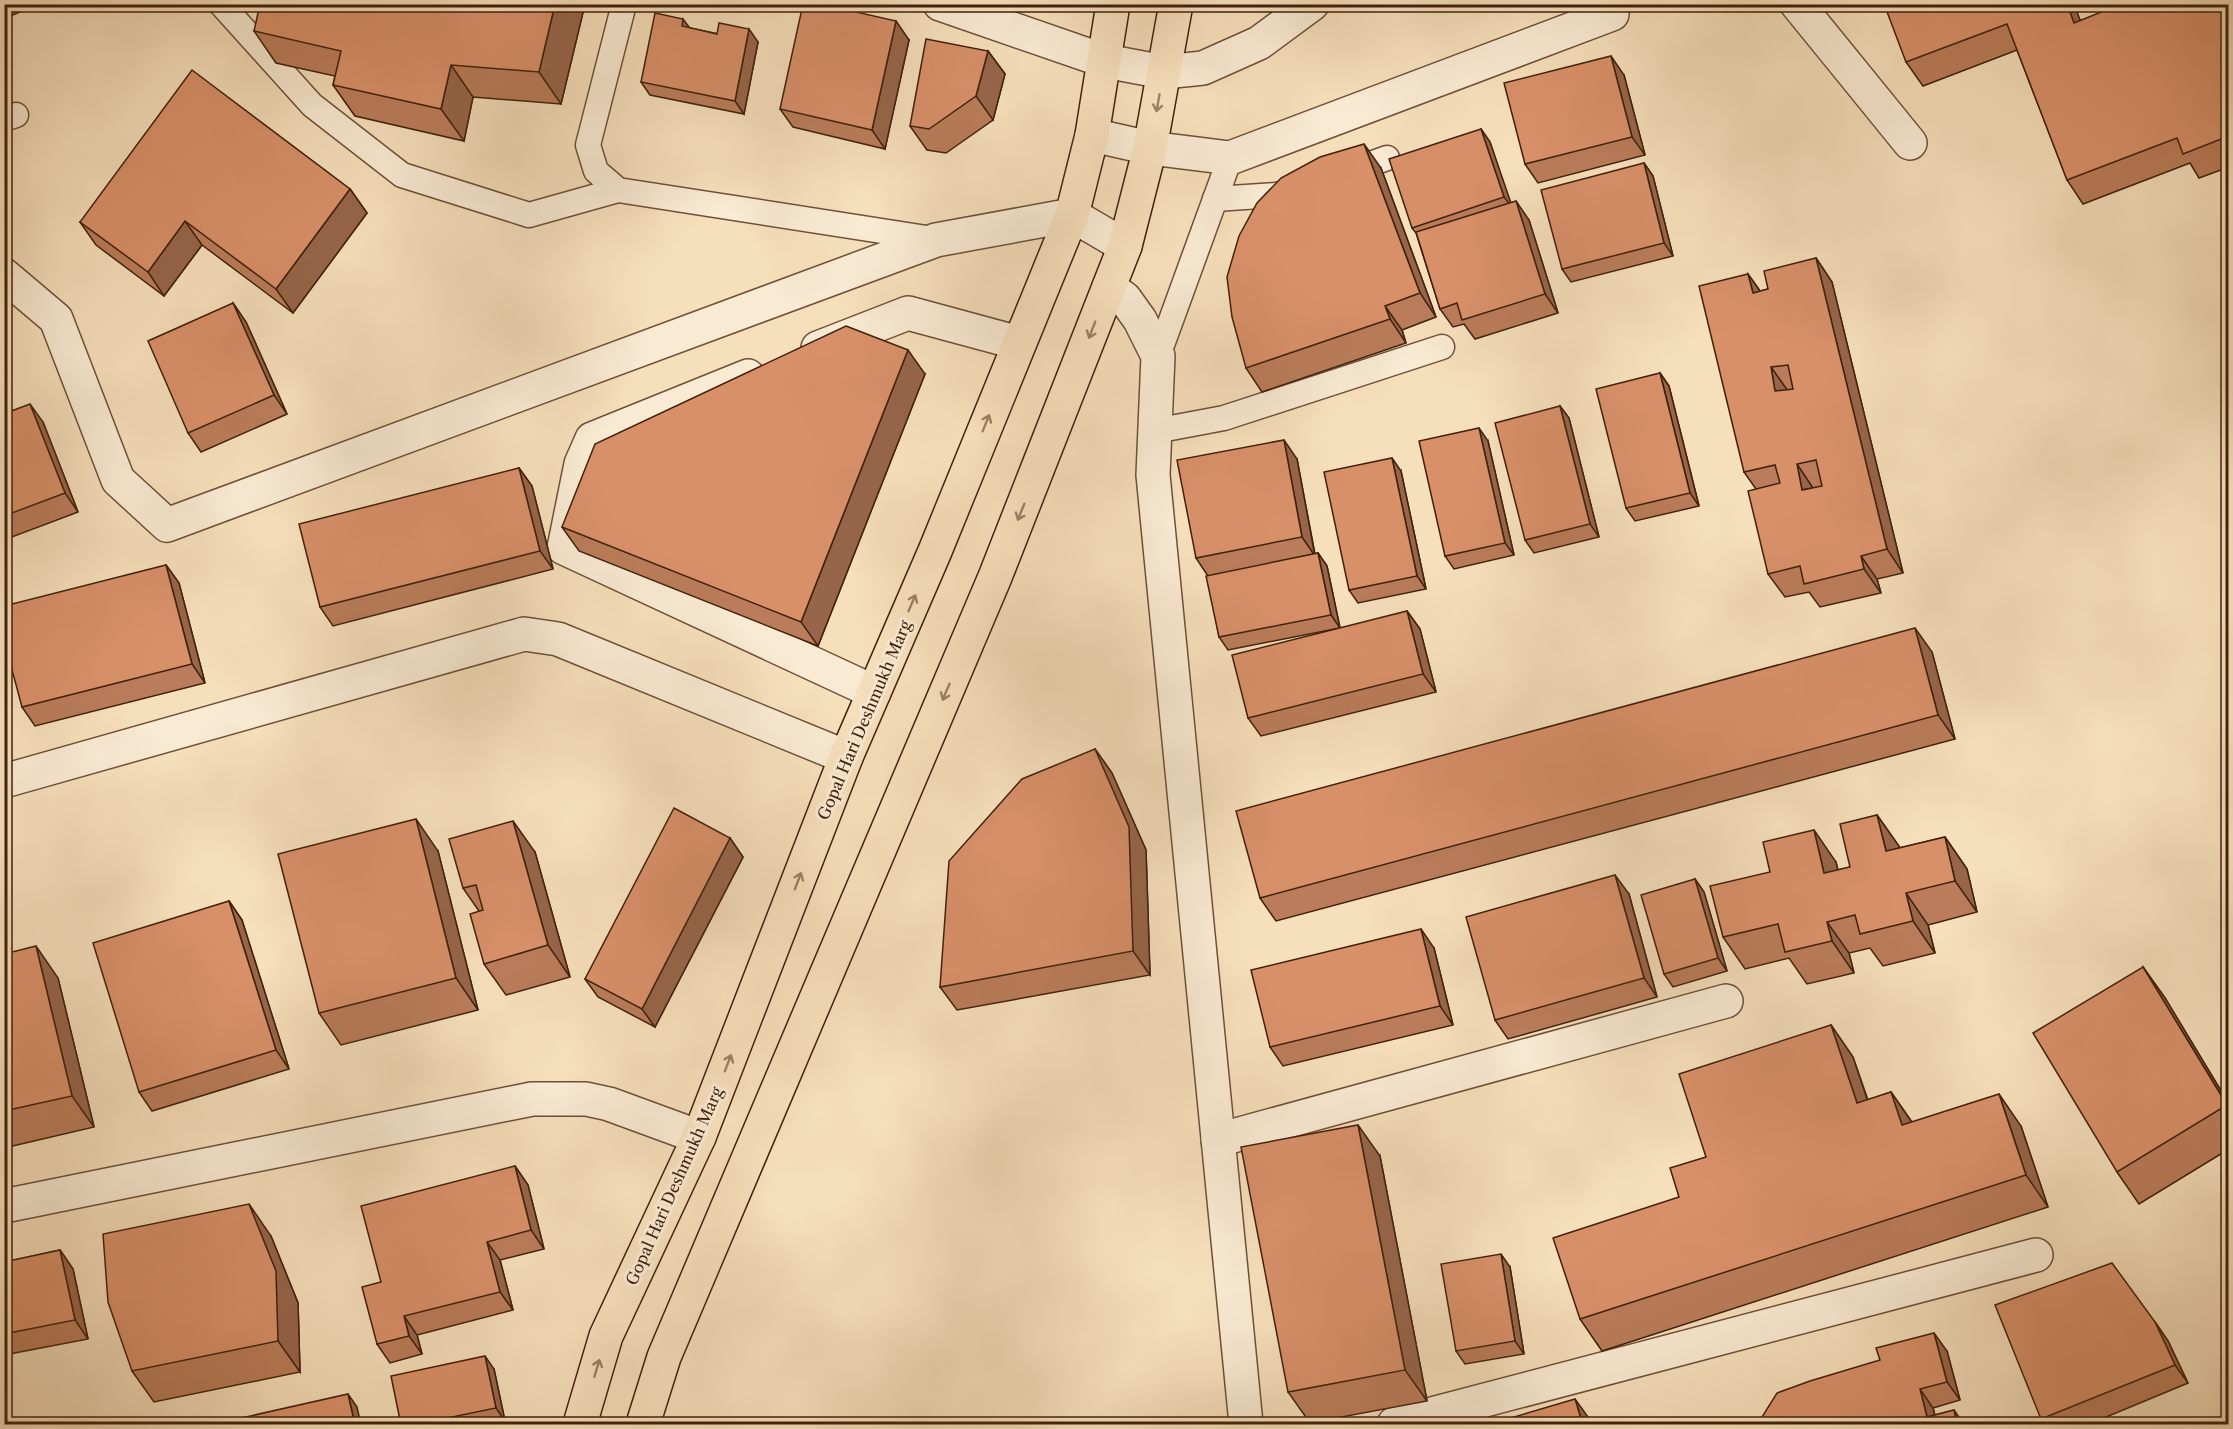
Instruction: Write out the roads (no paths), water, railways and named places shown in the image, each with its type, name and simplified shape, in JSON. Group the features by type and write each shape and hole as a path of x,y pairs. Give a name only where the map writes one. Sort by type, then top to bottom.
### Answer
{"main road":[{"name":"Gopal Hari Deshmukh Marg","path":"580,1425 606,1336 699,1137 846,757 935,551 1072,215 1092,135 1113,4"},
{"path":"643,1425 664,1357 995,576 1125,246 1150,148 1176,4"}],"street":[{"path":"940,4 1105,61 1164,72 1203,68 1231,56 1258,43 1312,4"},
{"path":"1797,4 1910,143"},
{"path":"1092,135 1150,148 1230,158 1611,14"},
{"path":"4,275 56,319 118,480 167,525 936,240 1072,215 1125,246"},
{"path":"1109,287 1125,299 1140,320 1158,356 1153,475 1246,1425"},
{"path":"874,692 564,548 581,465 592,439 622,425 908,313 1019,343"},
{"path":"4,781 524,634 558,639 846,757"},
{"path":"1218,1140 1726,1001"},
{"path":"4,1206 532,1099 586,1099 609,1104 699,1137"},
{"path":"1394,1425 2036,1255"}],"lane":[{"path":"221,4 312,105 402,175 529,215 618,190 936,240"},
{"path":"618,190 596,171 588,145 624,4"},
{"path":"1158,356 1230,158"},
{"path":"1215,199 1276,195 1321,182 1387,158"},
{"path":"1155,431 1224,418 1442,347"}]}
